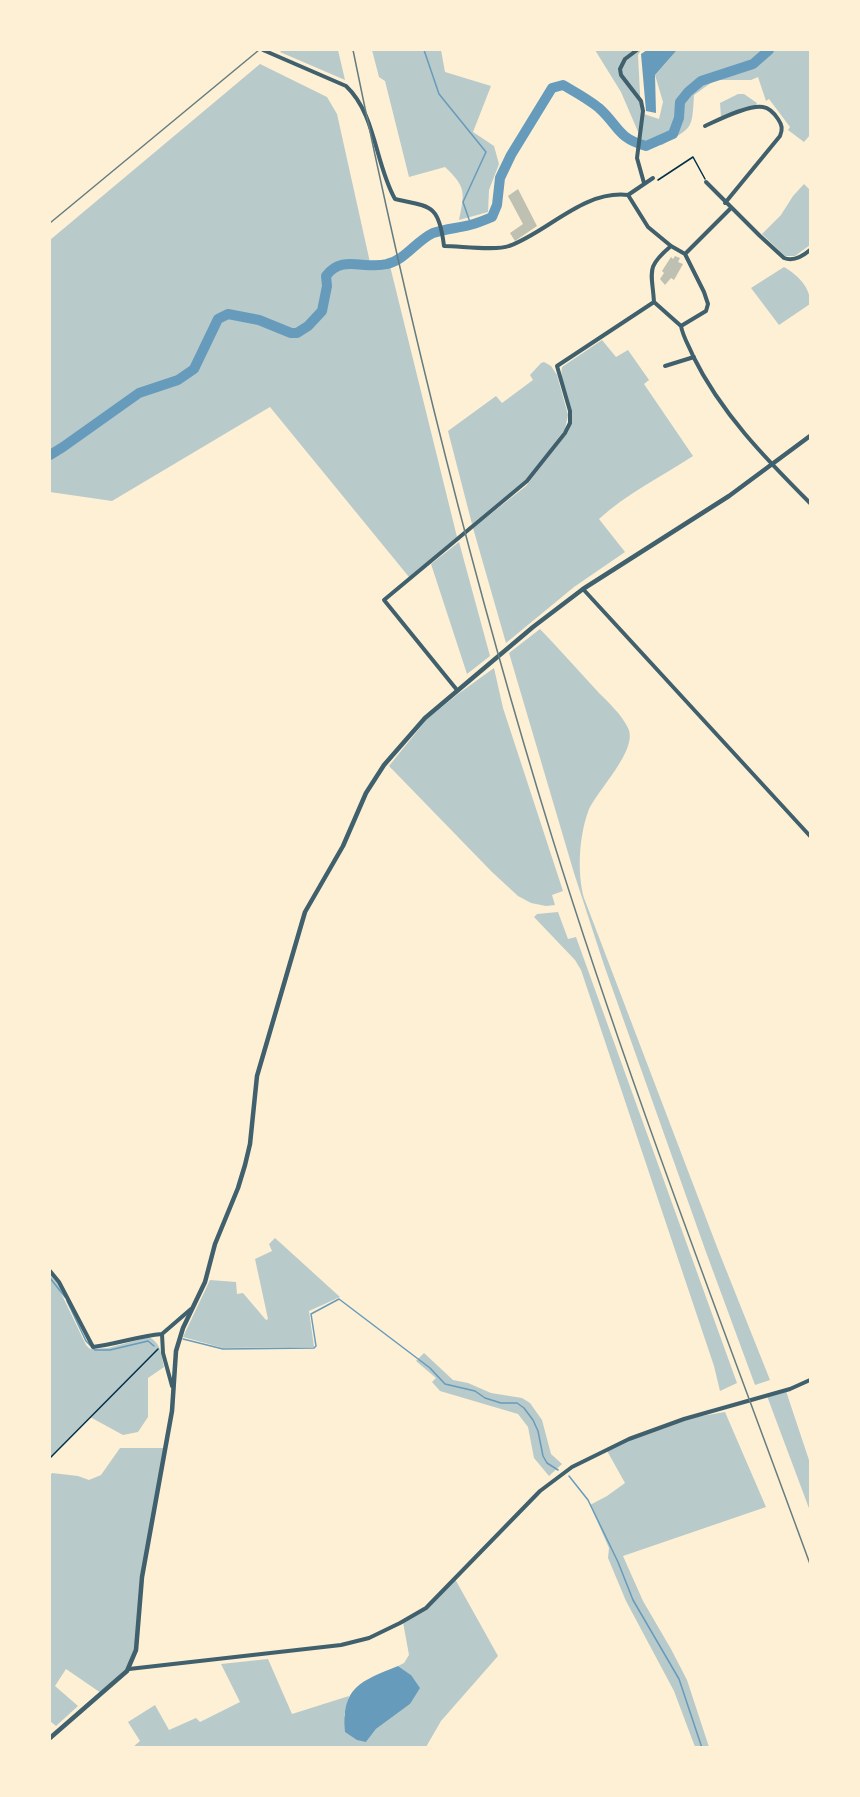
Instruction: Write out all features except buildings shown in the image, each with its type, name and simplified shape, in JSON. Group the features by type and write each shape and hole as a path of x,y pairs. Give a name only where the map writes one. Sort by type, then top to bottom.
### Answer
{"street":[{"path":"263,50 346,87 356,96 366,119 386,184 394,199 424,205 433,210 440,222 444,246 507,247 586,204 615,195 628,195 653,178"},
{"path":"637,50 625,58 620,69 621,75 640,101 643,111 637,151 644,183"},
{"path":"705,126 755,106 767,108 782,124 780,136 725,203"},
{"path":"706,182 725,203 787,260 798,258 810,250"},
{"path":"628,195 648,227 685,254 704,292 708,306 704,313 681,326"},
{"path":"685,254 731,208"},
{"path":"671,246 656,260 651,269 654,302 681,326 705,380 729,415 810,503"},
{"path":"457,690 384,600 527,482 565,433 570,423 570,411 557,366 654,302"},
{"path":"665,366 694,357"},
{"path":"50,1738 129,1669 136,1650 142,1577 172,1411 176,1352 192,1308 205,1282 215,1244 245,1165 250,1144 257,1076 305,912 343,846 366,793 401,744 425,718 457,690 583,589 729,496 774,465 810,436"},
{"path":"583,589 810,836"},
{"path":"50,1271 59,1282 93,1347 118,1343 144,1335 162,1334 192,1308"},
{"path":"162,1334 172,1386"},
{"path":"129,1669 340,1645 369,1638 426,1608 540,1491 572,1467 629,1439 684,1419 790,1389 810,1380"}],"path":[{"path":"653,178 657,180 693,157 706,182"},
{"path":"50,1458 163,1344"}],"shaded area":[{"path":"282,50 338,50 345,80 280,52"},
{"path":"372,50 441,50 445,72 491,86 473,132 494,146 499,164 489,190 488,212 459,220 462,190 457,180 445,167 409,177 385,81 379,77"},
{"path":"595,50 641,50 638,55 641,113 659,119 663,102 655,75 677,50 810,50 810,135 804,142 788,130 790,127 769,99 766,101 758,77 751,80 715,80 694,95 691,121 680,135 662,145 642,141 621,92"},
{"path":"260,64 327,97 337,114 371,267 390,266 457,537 409,577 270,407 112,501 50,492 50,456 64,448 139,394 111,410 50,455 50,240"},
{"path":"738,94 744,94 757,103 756,105 721,117 720,103"},
{"path":"804,184 810,190 810,245 795,256 785,256 762,234 781,215"},
{"path":"784,267 803,282 810,298 810,304 779,325 751,288"},
{"path":"602,340 616,357 628,350 649,380 644,384 693,456 632,494 599,519 625,552 574,587 506,643 473,528 526,486 568,432 572,416 563,384 562,367"},
{"path":"544,362 551,366 557,375 568,415 565,429 529,477 472,524 448,431 496,396 502,403 533,380 530,375"},
{"path":"459,542 490,656 467,674 431,564"},
{"path":"540,629 615,709 628,728 630,737 628,747 588,812 580,855 580,878 584,898 770,1380 755,1385 604,965 574,873 509,653"},
{"path":"494,668 503,708 563,891 552,895 555,905 531,903 518,896 389,766 427,719"},
{"path":"558,912 568,939 576,937 737,1383 720,1391 714,1366 581,970 575,960 534,917 537,914"},
{"path":"275,1238 340,1297 309,1311 314,1347 223,1348 183,1337 210,1280 236,1282 237,1294 243,1293 266,1320 268,1319 255,1259 272,1251 269,1244"},
{"path":"50,1271 64,1290 60,1291 90,1349 108,1348 149,1337 158,1346 164,1367 148,1378 148,1417 138,1432 123,1435 90,1417 50,1458"},
{"path":"424,1353 453,1380 468,1383 491,1393 522,1398 530,1403 542,1420 551,1454 562,1464 549,1476 534,1458 528,1427 518,1414 440,1391 432,1382 436,1378 416,1361"},
{"path":"786,1391 810,1463 810,1511 767,1396"},
{"path":"725,1412 766,1507 623,1556 643,1601 687,1680 709,1747 695,1747 674,1691 626,1601 608,1558 609,1548 590,1505 625,1483 606,1449 684,1419"},
{"path":"120,1448 165,1448 142,1579 136,1650 129,1669 101,1693 66,1669 55,1686 78,1706 56,1726 50,1721 50,1476 52,1473 78,1476 89,1480 101,1475"},
{"path":"455,1579 498,1656 441,1721 426,1747 133,1747 140,1741 128,1722 155,1705 169,1730 196,1718 200,1722 240,1702 221,1664 268,1659 292,1714 349,1696 344,1716 366,1742 376,1729 410,1704 411,1675 398,1666 404,1663 409,1655 403,1622 426,1608"}],"water":[{"path":"647,50 677,50 655,75 656,113 646,111 641,54"},
{"path":"398,1666 411,1675 420,1688 410,1704 376,1729 366,1742 357,1740 345,1732 346,1705 350,1695 364,1682"}],"waterway":[{"path":"424,50 439,94 486,152 463,202 471,225"},
{"path":"50,455 139,393 178,380 194,369 218,319 228,314 259,320 291,333 297,333 308,326 322,311 327,286 326,276 332,269 346,264 387,264 399,259 433,233 492,217 497,205 500,178 511,155 552,88 563,85 581,96 606,114 619,131 629,139 646,146 673,134 679,118 680,102 701,81 753,64 769,50"},
{"path":"50,1278 65,1297"},
{"path":"183,1339 223,1349 314,1348 316,1346 311,1314 339,1299 430,1368 445,1384 475,1391 485,1398 501,1403 517,1403 524,1408 538,1431 543,1456 547,1463 558,1470"},
{"path":"67,1301 86,1341 95,1350 110,1350 148,1341 154,1346"},
{"path":"569,1476 588,1500 618,1562 633,1600 679,1679 702,1748"}],"railway":[{"path":"50,223 259,50"},
{"path":"353,50 396,248 443,446 495,642 552,837 644,1111 810,1564"}]}
